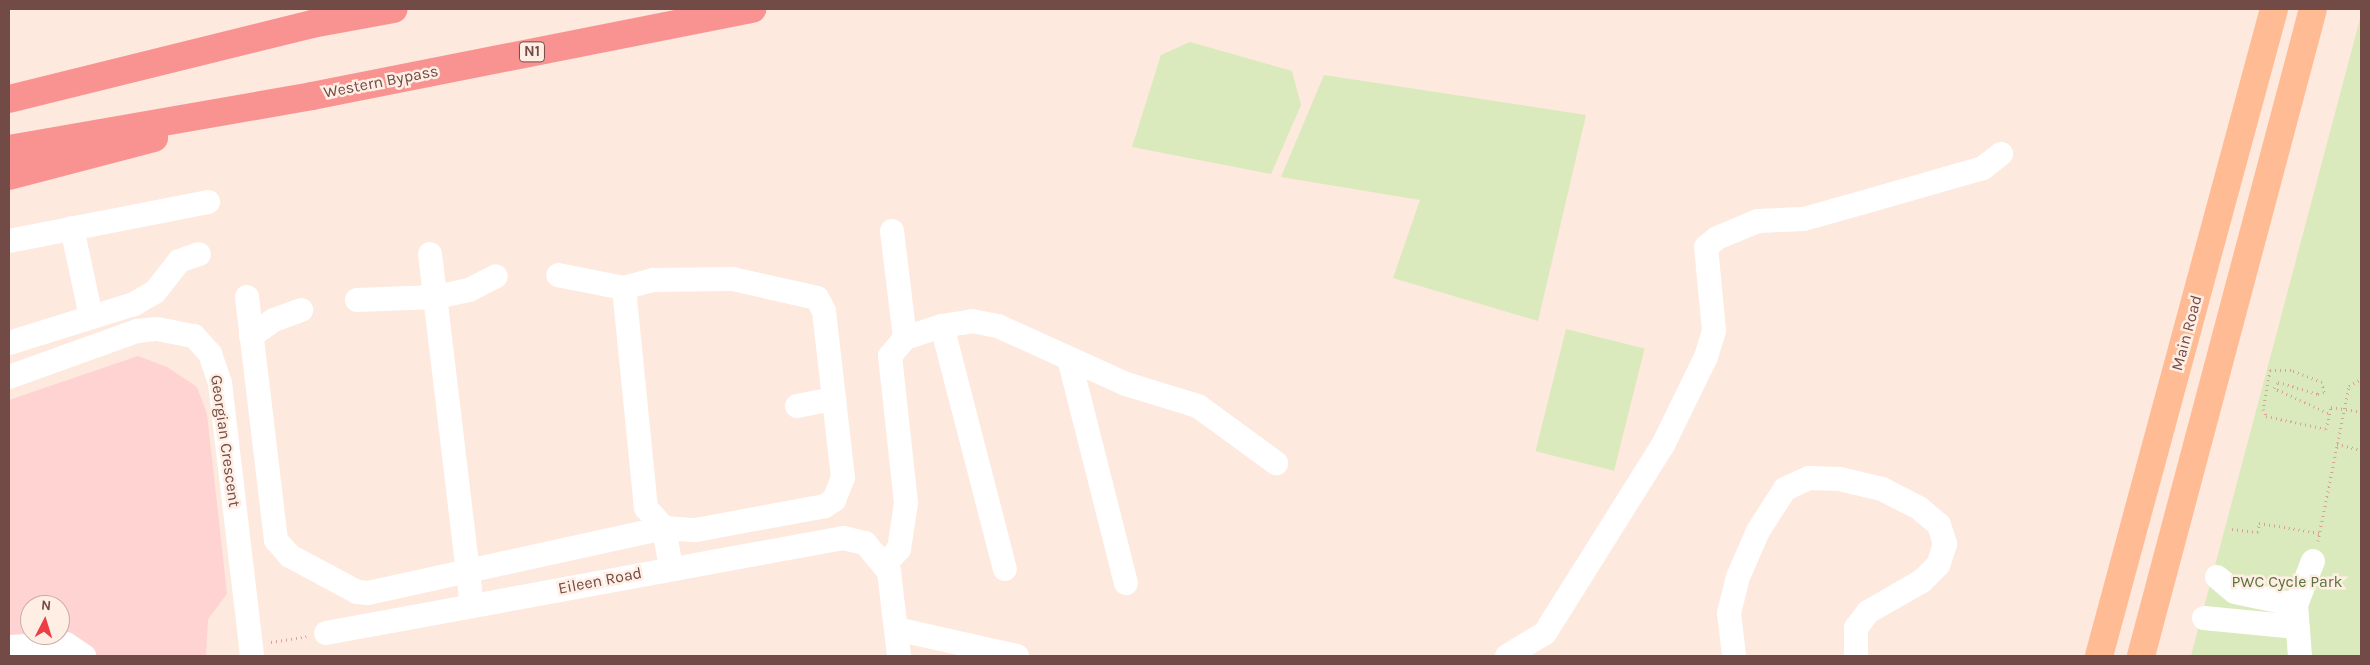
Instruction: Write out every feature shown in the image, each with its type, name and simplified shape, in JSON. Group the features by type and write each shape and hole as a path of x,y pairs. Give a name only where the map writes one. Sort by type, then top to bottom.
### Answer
{"highway":[{"path":"9,82 394,9"},
{"name":"Western Bypass","path":"9,148 312,96 752,9"},
{"path":"9,99 312,24"},
{"path":"9,176 312,96"}],"main road":[{"name":"Main Road","path":"2100,656 2274,9"},
{"path":"2141,656 2313,9"}],"street":[{"path":"1507,656 1545,633 1662,445 1706,357 1714,331 1706,247 1716,238 1758,221 1804,218 1861,203 1983,168 2001,154"},
{"path":"9,241 208,202"},
{"path":"72,228 91,317"},
{"path":"892,231 905,338"},
{"path":"9,343 134,304 155,292 179,261 200,254"},
{"path":"430,254 472,606"},
{"path":"247,297 272,531 280,548 361,593 664,528 696,530 825,506 834,500 843,478 824,310 817,298 733,279 653,280 624,288 558,275"},
{"path":"357,300 436,297 469,290 496,276"},
{"path":"624,288 646,508 664,528 671,568"},
{"path":"251,336 274,320 301,310"},
{"path":"899,656 896,629 878,558 903,535 906,504 890,363 893,349 905,338 942,326 986,322 1031,339 1070,362 1202,408 1276,464"},
{"path":"942,326 1005,569"},
{"name":"Georgian Crescent","path":"9,376 137,331 156,329 194,336 210,354 220,383 252,651"},
{"path":"1070,362 1126,583"},
{"path":"797,406 834,399"},
{"path":"1734,656 1729,613 1738,577 1758,531 1785,489 1809,478 1840,479 1882,489 1919,508 1939,525 1945,544 1938,565 1922,581 1868,612 1856,628 1856,656"},
{"name":"Eileen Road","path":"326,633 671,568 843,538 878,558"},
{"path":"2300,656 2297,616 2313,561"},
{"path":"2217,577 2235,592 2297,616"},
{"path":"2204,618 2297,616"},
{"path":"896,629 1017,656"},
{"path":"9,647 66,644 84,656"}],"path":[{"path":"2328,413 2274,388 2278,382 2318,394 2324,392 2322,382 2291,370 2270,370 2263,409 2266,416 2326,429 2328,413 2331,407 2361,412"},
{"path":"2313,561 2349,386 2361,379"},
{"path":"2337,444 2361,450"},
{"path":"2232,528 2258,532 2259,523 2320,533"},
{"path":"252,651 326,633"}],"shaded area":[{"path":"138,356 167,367 197,387 207,414 227,594 208,619 206,656 9,656 9,400"}],"green space":[{"name":"PWC Cycle Park","path":"2361,15 2361,656 2191,656"},
{"path":"1190,42 1292,71 1301,105 1271,174 1132,147 1161,55"},
{"path":"1324,75 1586,115 1538,321 1393,278 1420,200 1281,177"},
{"path":"1566,329 1645,349 1614,471 1536,451"}]}
